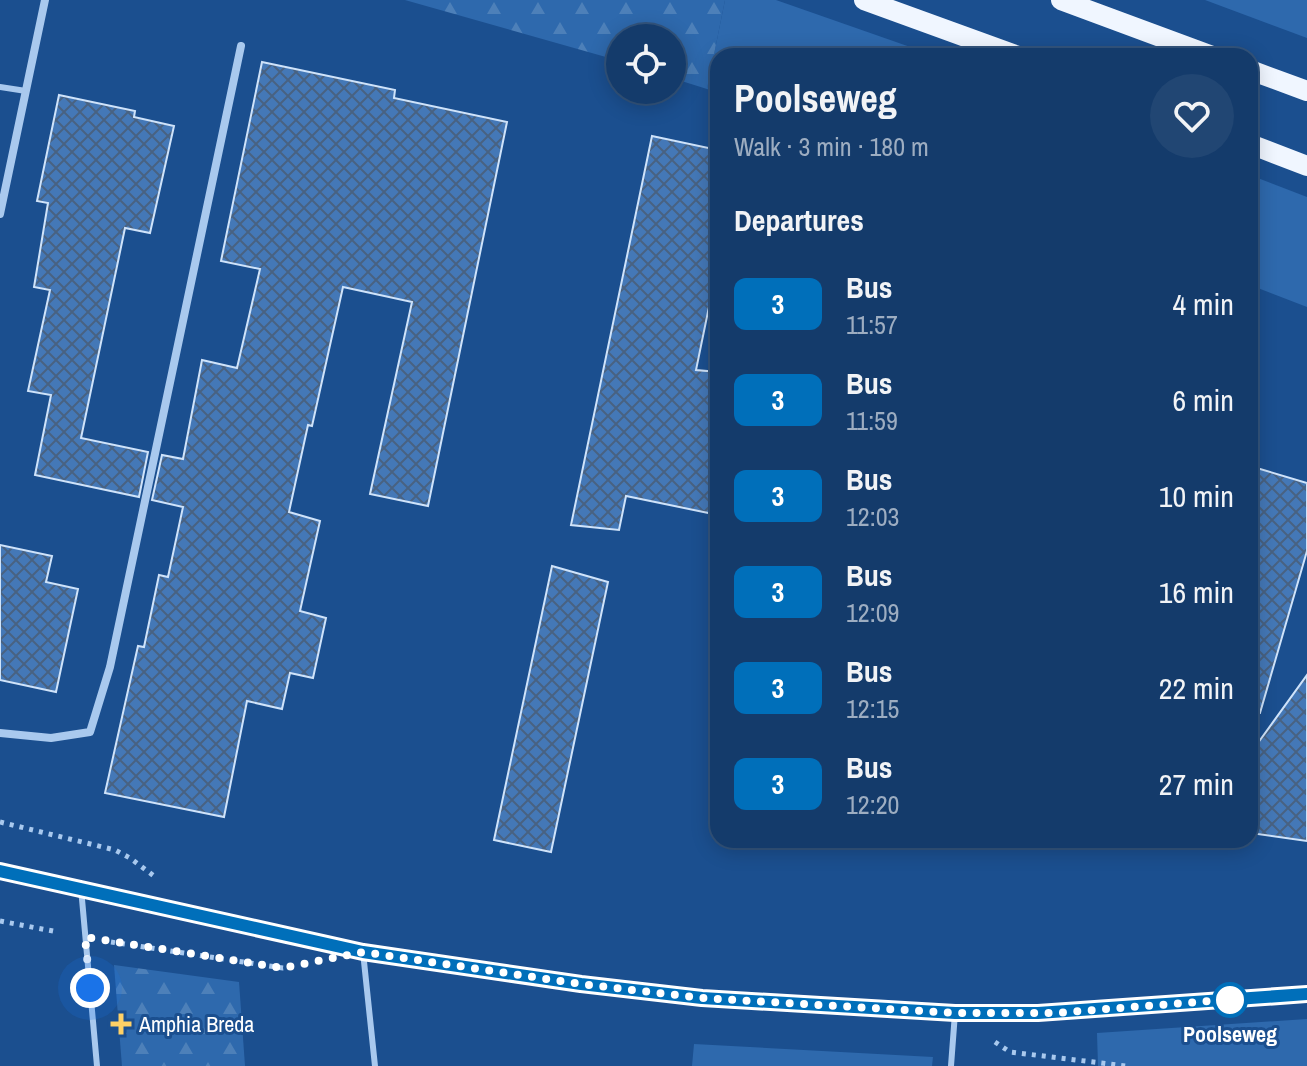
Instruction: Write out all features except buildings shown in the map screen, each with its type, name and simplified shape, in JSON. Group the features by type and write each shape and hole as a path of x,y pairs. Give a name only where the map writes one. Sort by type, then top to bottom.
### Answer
{"main road":[{"path":"864,0 996,48"},
{"path":"1061,0 1190,48"},
{"path":"1258,73 1307,91"},
{"path":"1258,147 1307,166"}],"street":[{"path":"0,214 45,0"},
{"path":"0,733 51,738 90,732 110,667 241,46"},
{"path":"0,872 363,952 702,998 955,1013 1055,1013 1307,994"}],"lane":[{"path":"0,87 26,91"},
{"path":"81,888 97,1066"},
{"path":"363,952 375,1066"},
{"path":"951,1066 955,1013"}],"path":[{"path":"0,921 283,968 309,963"},
{"path":"955,1013 1010,1052 1126,1066"}],"green space":[{"path":"405,0 725,0 715,48 710,48 707,89 686,82 686,24 606,24 606,57"},
{"path":"725,0 776,0 913,48 715,48"},
{"path":"1205,0 1307,0 1307,38"},
{"path":"1258,178 1307,197 1307,307 1258,288"},
{"path":"114,965 239,982 245,1066 122,1066"},
{"path":"1307,1019 1307,1066 1098,1066 1097,1033"},
{"path":"694,1044 933,1057 932,1066 692,1066"}],"bus line":[{"name":"3","path":"0,871 363,952 702,998 955,1013 1055,1013 1307,994"}],"place":[{"name":"Poolseweg","path":"1230,1000"},
{"name":"Amphia Breda","path":"121,1024"}],"route":[{"path":"90,988 85,937 283,968 363,952 702,998 955,1013 1055,1013 1237,999 1230,1000"}]}
